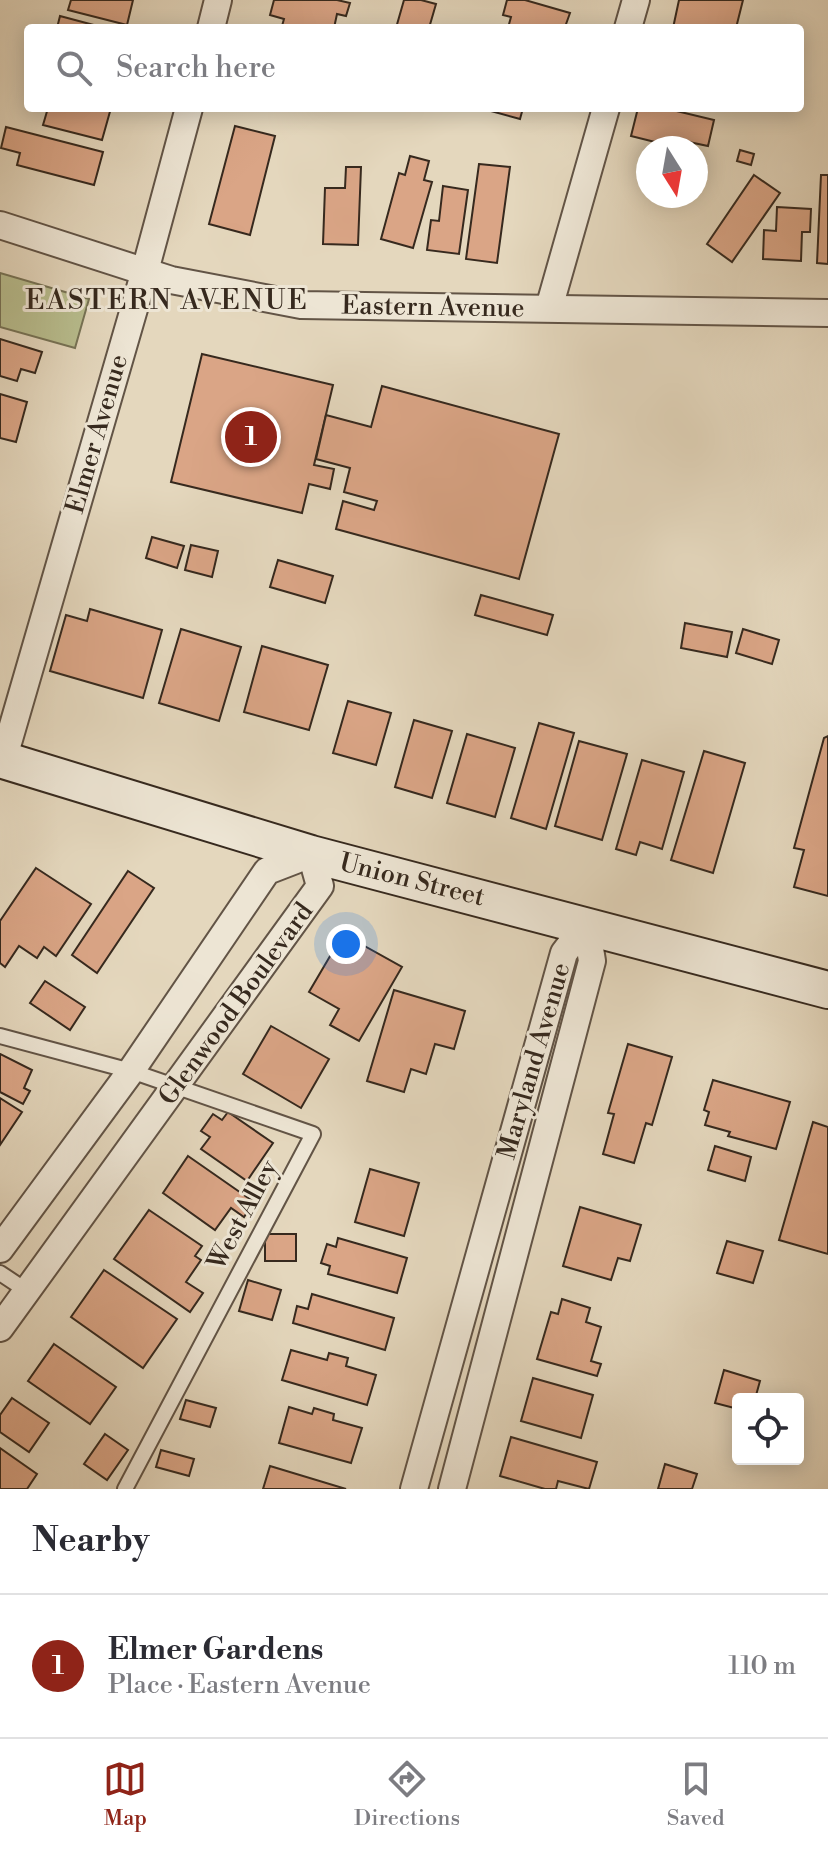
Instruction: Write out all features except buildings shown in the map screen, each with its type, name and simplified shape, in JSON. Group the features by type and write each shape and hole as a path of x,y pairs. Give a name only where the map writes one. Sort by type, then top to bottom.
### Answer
{"main road":[{"name":"Union Street","path":"1,760 311,854 828,990"}],"street":[{"path":"212,24 218,0"},
{"path":"629,24 636,0"},
{"name":"Elmer Avenue","path":"1,760 145,271 188,112"},
{"path":"549,308 605,112"},
{"name":"Eastern Avenue","path":"0,225 171,280 301,305 828,313"},
{"name":"Glenwood Boulevard","path":"0,1249 131,1071 267,871 311,854 320,886 0,1328"},
{"name":"Maryland Avenue","path":"414,1489 564,953 586,924"},
{"name":"Maryland Avenue","path":"452,1489 592,961 586,924"}],"lane":[{"name":"West Alley","path":"0,1036 131,1071 313,1134 125,1489"},
{"path":"0,1273 27,1291"}],"green space":[{"path":"0,273 89,299 75,348 0,327"}],"place":[{"name":"Elmer Gardens","path":"251,437"}],"district":[{"name":"EASTERN AVENUE","path":"167,300"}]}
